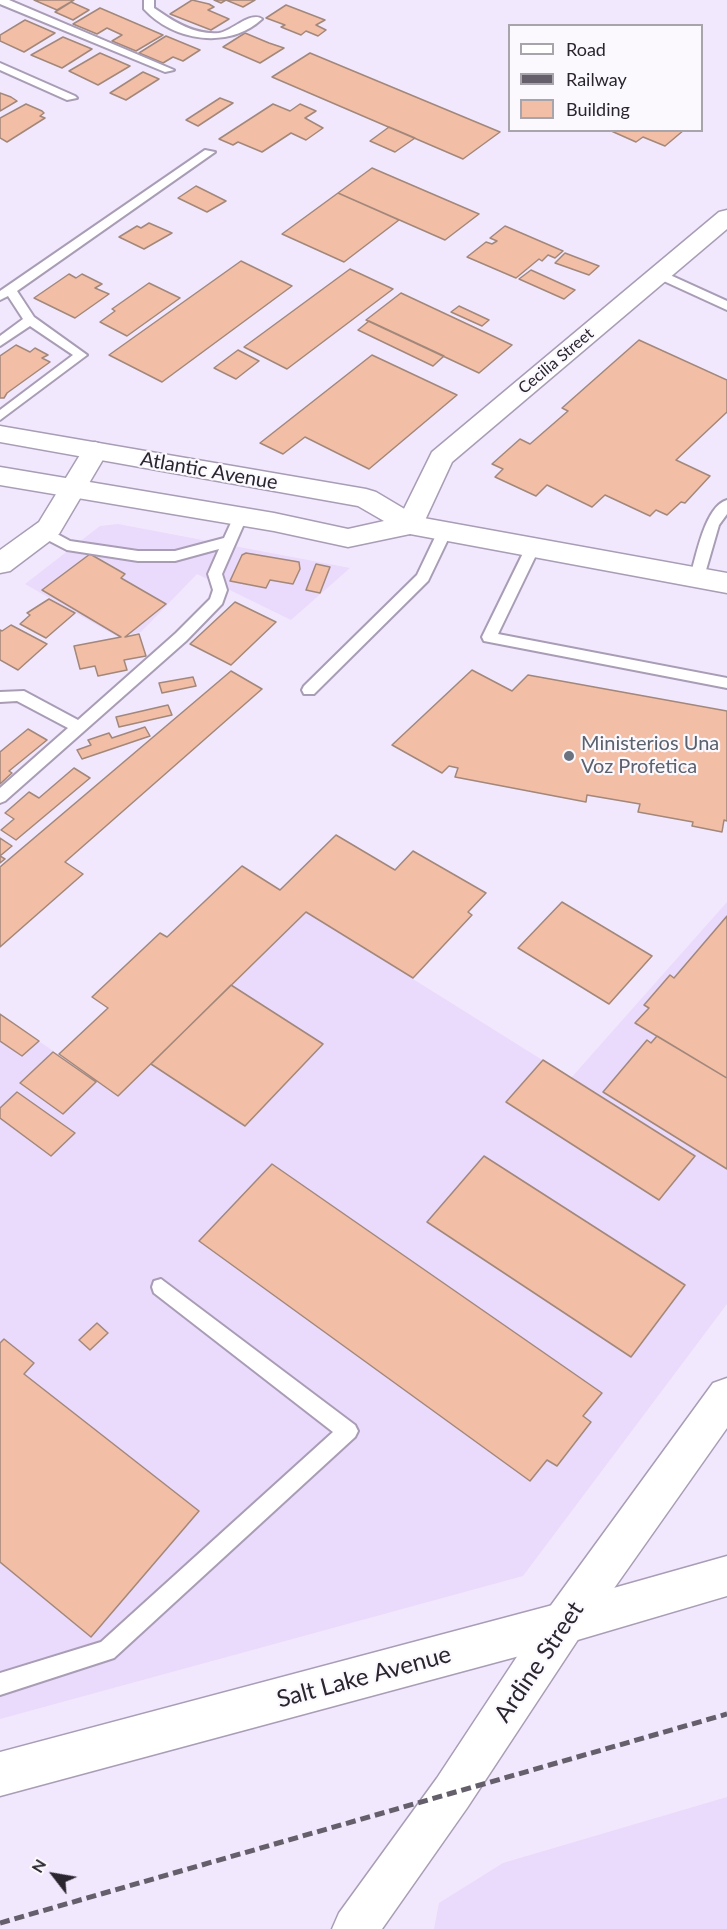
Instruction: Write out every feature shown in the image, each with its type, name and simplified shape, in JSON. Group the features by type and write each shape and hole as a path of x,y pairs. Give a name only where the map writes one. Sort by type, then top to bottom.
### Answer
{"street":[{"name":"Cecilia Street","path":"410,525 441,458 727,217"},
{"name":"Atlantic Avenue","path":"0,434 366,498 410,525"},
{"path":"0,564 43,532 95,451"},
{"name":"Atlantic Avenue","path":"0,476 72,489 235,529 348,538 410,525 727,583"},
{"name":"Ardine Street","path":"355,1929 452,1793 564,1623 727,1396"},
{"name":"Salt Lake Avenue","path":"0,1774 564,1623 727,1576"}],"lane":[{"path":"0,0 169,70"},
{"path":"149,0 149,9 164,21 195,34 220,36 257,19"},
{"path":"0,66 71,98"},
{"path":"0,416 81,355 30,320 5,293 209,152"},
{"path":"659,274 727,306"},
{"path":"0,342 30,320"},
{"path":"697,578 712,524 727,504"},
{"path":"43,532 67,544 138,556 175,556 235,529"},
{"path":"0,797 182,637 217,601 220,590 215,574 235,529"},
{"path":"309,690 423,578 445,531"},
{"path":"533,547 489,637 727,683"},
{"path":"2,694 19,695 79,727"},
{"path":"0,1684 107,1651 348,1431 161,1287"}],"shaded area":[{"path":"118,524 350,568 291,620 197,574 141,632 118,637 25,584 100,526"},
{"path":"727,902 727,1304 523,1576 0,1719 0,1014 118,1096 306,912 571,1078"},
{"path":"727,1797 727,1929 434,1929 439,1903 503,1863"}],"building":[{"path":"34,0 74,0 57,10"},
{"path":"192,0 209,4 214,7 208,10 229,19 211,30 170,14"},
{"path":"226,0 255,0 243,7"},
{"path":"71,2 89,10 73,20 55,12"},
{"path":"286,5 325,20 316,25 326,30 318,36 306,31 301,35 281,27 285,25 266,18"},
{"path":"100,8 163,35 136,51 112,41 122,35 107,28 97,34 73,24"},
{"path":"25,20 55,33 24,52 0,41 0,35"},
{"path":"245,33 284,48 260,63 223,47"},
{"path":"166,36 200,50 183,61 173,57 163,63 139,53"},
{"path":"63,37 92,49 62,68 31,55"},
{"path":"100,53 130,66 98,85 69,71"},
{"path":"310,53 500,132 463,159 272,77"},
{"path":"143,72 159,79 126,100 110,93"},
{"path":"0,93 11,97 17,101 0,111"},
{"path":"220,98 233,103 198,126 186,120"},
{"path":"26,104 42,111 44,113 40,116 45,118 7,142 0,138 0,118"},
{"path":"273,104 290,111 300,104 316,111 305,118 323,128 306,140 291,133 262,152 238,142 233,145 219,139"},
{"path":"389,127 415,138 395,152 370,141"},
{"path":"614,132 682,132 665,146 643,137 636,142"},
{"path":"372,168 479,214 445,240 338,193"},
{"path":"196,186 226,201 207,212 178,198"},
{"path":"338,193 399,220 344,262 282,234"},
{"path":"149,223 172,233 144,249 119,237 137,226 141,228"},
{"path":"505,226 563,251 555,258 548,255 542,261 539,259 516,278 467,257 486,242 492,244 497,241 490,238"},
{"path":"565,253 599,266 589,275 555,263"},
{"path":"241,261 292,286 162,382 109,355"},
{"path":"350,269 393,289 287,369 244,347"},
{"path":"531,270 575,290 564,299 519,279"},
{"path":"69,274 76,278 82,274 102,284 95,288 109,294 75,318 34,298"},
{"path":"149,283 180,298 127,336 100,322 115,311 112,309"},
{"path":"401,293 512,345 479,373 366,320"},
{"path":"459,306 489,320 482,326 451,312"},
{"path":"369,321 444,356 433,366 358,330"},
{"path":"639,340 727,380 727,412 676,460 710,476 685,503 681,502 667,515 656,510 650,516 605,495 592,507 547,485 536,496 495,477 503,469 492,464 520,439 530,444 568,411 562,408"},
{"path":"16,345 30,352 35,348 48,355 42,358 50,362 7,393 4,398 0,398 0,356"},
{"path":"238,350 259,361 236,379 214,368"},
{"path":"372,355 457,395 369,469 305,437 283,454 260,443"},
{"path":"246,553 299,562 300,569 293,584 270,580 266,588 230,581 242,555"},
{"path":"90,554 125,574 121,578 166,604 125,637 139,634 146,656 124,660 127,670 98,676 95,666 80,669 74,646 121,637 42,590"},
{"path":"316,564 330,567 320,593 306,590"},
{"path":"49,599 75,613 46,638 20,624 30,615 27,613"},
{"path":"235,602 276,622 231,665 190,644"},
{"path":"11,625 47,644 18,670 0,660 0,630"},
{"name":"Ministerios Una Voz Profetica","path":"472,670 512,691 528,675 727,711 727,821 724,820 722,832 692,826 693,822 638,812 640,804 587,795 586,802 455,777 458,768 449,766 442,773 392,745"},
{"path":"231,671 262,689 65,862 83,874 0,947 0,867"},
{"path":"193,677 196,686 162,693 159,683"},
{"path":"168,705 172,715 119,727 116,717"},
{"path":"145,727 150,736 82,759 77,750 91,745 88,740 109,733 112,738"},
{"path":"28,729 47,740 9,771 12,773 0,784 0,752"},
{"path":"74,768 90,778 16,840 1,830 14,819 5,813 29,792 39,798"},
{"path":"336,835 395,870 413,851 486,893 468,912 472,915 413,978 306,912 118,1096 59,1054 108,1008 92,997 160,933 167,937 242,866 280,890"},
{"path":"0,838 12,846 0,856"},
{"path":"562,902 652,956 609,1004 518,948"},
{"path":"727,916 727,1078 635,1023 649,1008 644,1005 670,975 674,978"},
{"path":"231,985 323,1044 245,1126 151,1064"},
{"path":"0,1014 39,1041 22,1056 0,1041"},
{"path":"657,1036 727,1078 727,1169 603,1092 647,1040 651,1043"},
{"path":"53,1052 96,1082 63,1114 20,1083"},
{"path":"543,1060 695,1156 659,1200 506,1102"},
{"path":"17,1092 75,1133 51,1156 0,1118 0,1108"},
{"path":"484,1156 685,1285 631,1357 427,1222"},
{"path":"272,1164 602,1393 583,1416 591,1422 557,1466 547,1460 530,1481 199,1241"},
{"path":"97,1323 108,1333 90,1350 79,1340"},
{"path":"4,1339 34,1363 24,1374 199,1511 91,1637 0,1562 0,1343"}],"railway":[{"path":"0,1923 727,1714"}],"place":[{"name":"Ministerios Una Voz Profetica","path":"569,756"}]}
